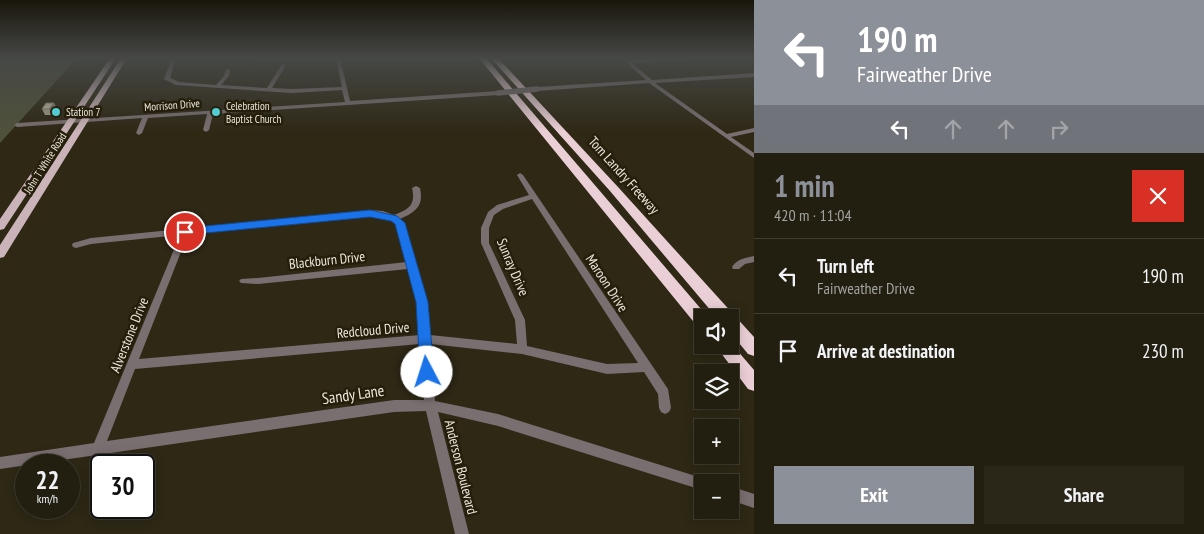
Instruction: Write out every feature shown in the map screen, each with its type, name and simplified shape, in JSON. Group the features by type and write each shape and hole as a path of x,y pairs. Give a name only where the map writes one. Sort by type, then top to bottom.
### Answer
{"highway":[{"path":"503,83 694,311"},
{"name":"Tom Landry Freeway","path":"517,83 614,189 719,309"},
{"path":"739,332 754,349"},
{"path":"730,354 754,383"}],"main road":[{"name":"John T White Road","path":"0,227 96,83"},
{"name":"John T White Road","path":"0,254 108,83"}],"street":[{"path":"175,83 292,91 345,88"},
{"path":"217,87 220,83"},
{"path":"268,90 273,83"},
{"path":"344,83 348,103"},
{"name":"Morrison Drive","path":"17,125 635,83"},
{"path":"651,83 754,156"},
{"path":"206,130 210,113"},
{"path":"139,133 146,117"},
{"path":"726,136 754,130"},
{"name":"Maroon Drive","path":"520,175 664,393 665,408"},
{"path":"76,245 91,241 370,213 394,218 407,213 416,206 419,197 416,188"},
{"name":"Sunray Drive","path":"522,349 520,320 485,243 484,228 491,214 500,207 534,196"},
{"name":"Anderson Boulevard","path":"394,218 400,223 422,302 430,405 462,534"},
{"name":"Alverstone Drive","path":"98,449 185,232"},
{"path":"736,267 742,262 754,259"},
{"name":"Blackburn Drive","path":"244,280 258,281 413,265"},
{"name":"Redcloud Drive","path":"131,365 424,339 522,349 607,369 646,367"},
{"name":"Sandy Lane","path":"0,463 394,406 430,405 498,420 694,481"},
{"path":"739,496 754,501"}],"green space":[{"path":"0,83 54,83 0,143"}],"building":[{"path":"46,103 54,103 49,109 42,109"}],"place":[{"name":"Station 7","path":"56,112"},
{"name":"Celebration Baptist Church","path":"216,112"}],"route":[{"path":"185,232 370,213 383,214 394,218 400,223 422,302 427,372"}]}
